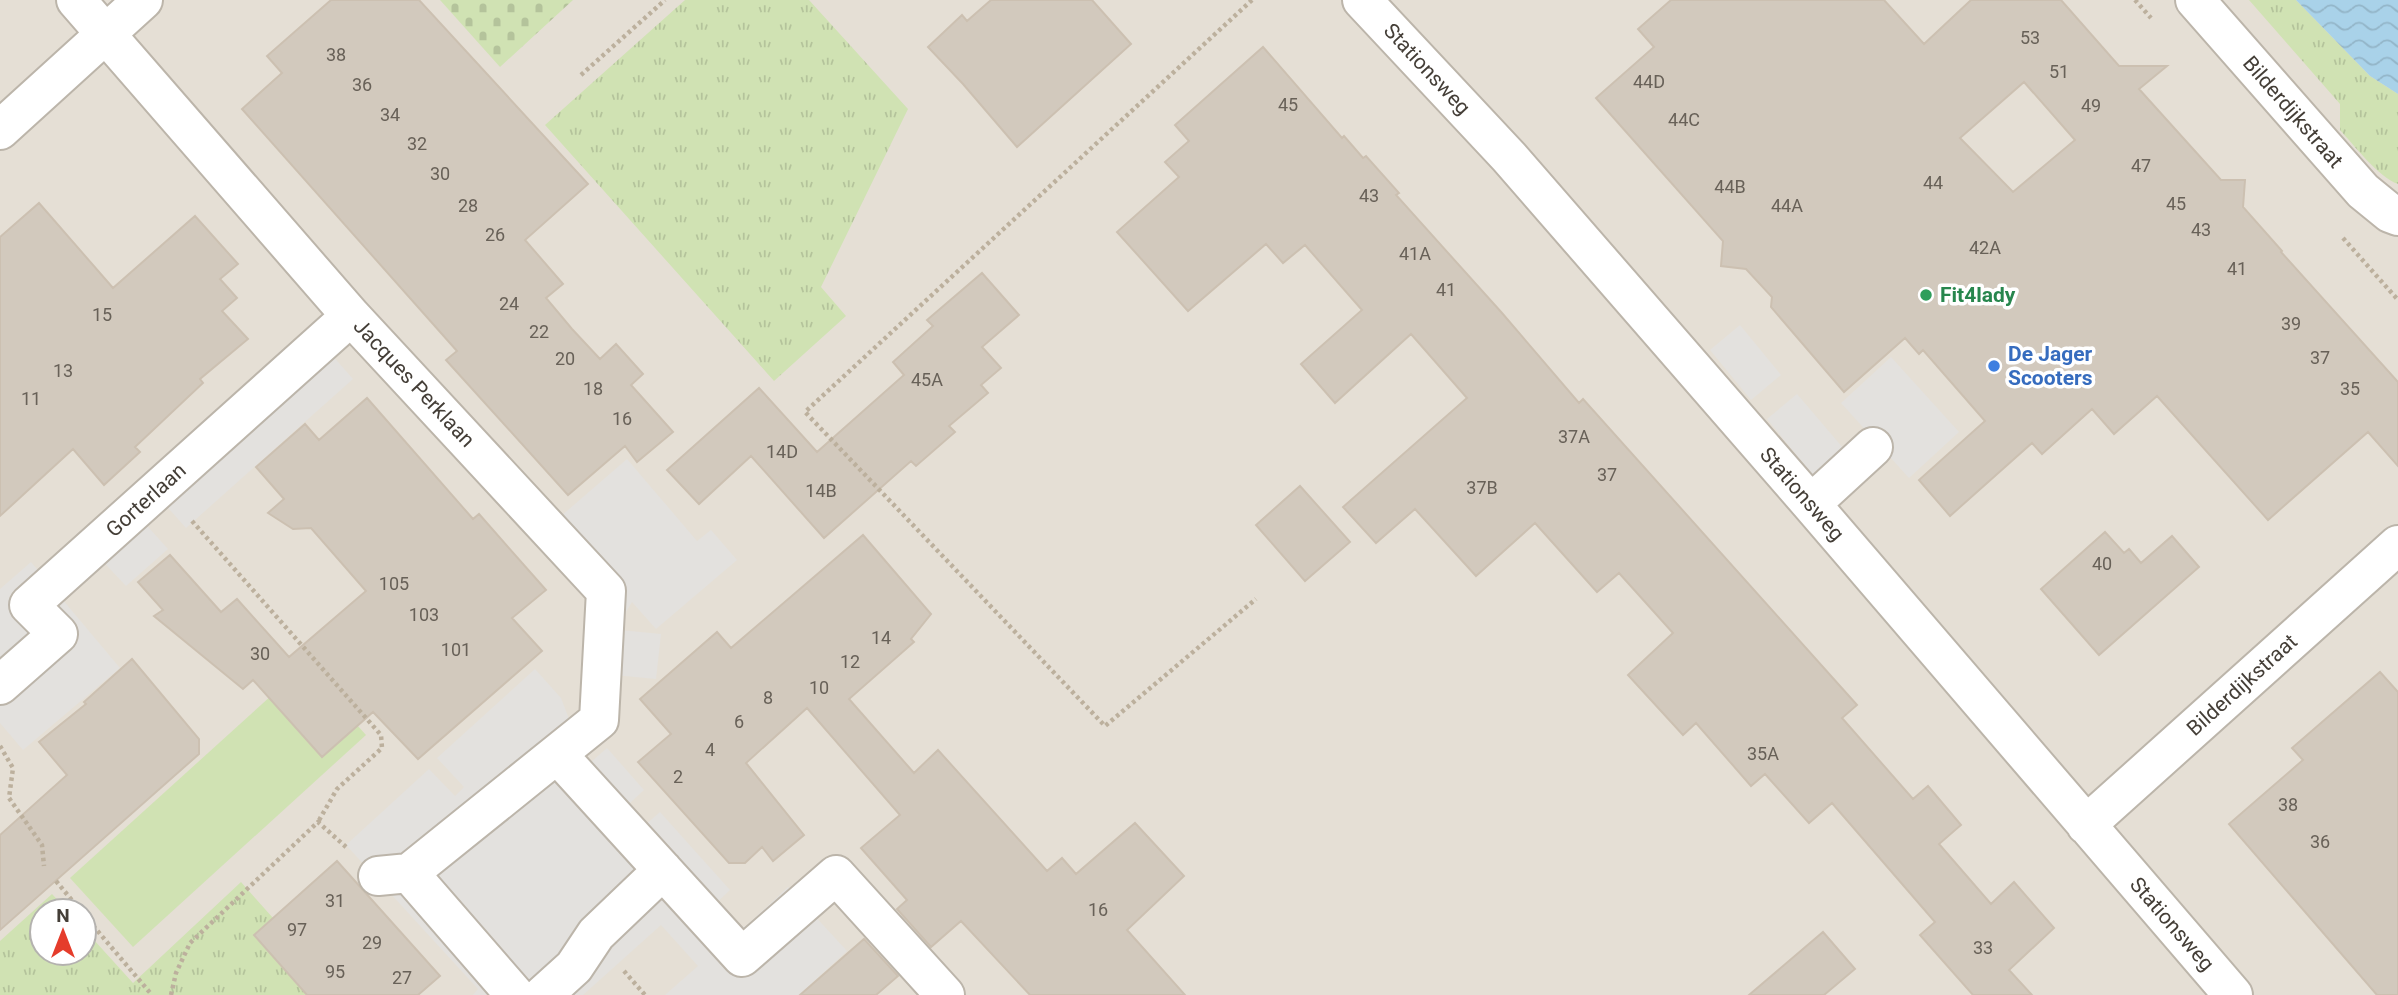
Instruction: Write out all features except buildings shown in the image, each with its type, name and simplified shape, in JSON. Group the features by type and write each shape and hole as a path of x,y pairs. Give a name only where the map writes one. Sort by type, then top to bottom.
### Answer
{"street":[{"name":"Jacques Perklaan","path":"76,0 351,316 606,591 599,720 393,875"},
{"path":"0,130 143,0"},
{"name":"Stationsweg","path":"1362,0 1509,158 2233,995"},
{"name":"Bilderdijkstraat","path":"2195,0 2363,191 2390,213 2398,216"},
{"name":"Gorterlaan","path":"0,685 58,634 29,605 351,316"},
{"path":"1811,504 1873,447"},
{"name":"Bilderdijkstraat","path":"2086,825 2398,545"},
{"path":"557,754 742,957 836,875 945,995"},
{"path":"543,995 574,967 596,934 663,870"},
{"path":"393,875 515,995"}],"path":[{"path":"581,75 665,0"},
{"path":"1252,0 805,412 1105,726 1256,599"},
{"path":"161,486 381,736 382,748 337,789 318,822 190,943 176,973 171,995"},
{"path":"0,746 13,768 9,798 42,845 44,866"},
{"path":"318,822 393,875"},
{"path":"56,881 70,897"},
{"path":"98,931 152,995"}],"shaded area":[{"path":"0,0 2398,0 2398,995 0,995"},
{"path":"1740,325 1781,375 1751,400 1710,350"},
{"path":"324,346 353,379 186,528 161,500 140,518 168,549 126,586 94,552"},
{"path":"1891,357 1959,432 1909,478 1841,403"},
{"path":"1797,394 1844,449 1813,475 1767,419"},
{"path":"627,459 697,541 711,530 737,560 656,629 632,602 621,620 620,630 661,634 656,679 614,675 621,603 553,523"},
{"path":"31,562 120,668 23,750 0,723 0,589"},
{"path":"535,669 561,698 579,745 582,770 607,748 644,790 618,814 635,834 660,812 730,890 707,912 723,930 746,926 788,887 847,951 799,995 665,995 698,966 661,925 583,995 473,995 478,989 346,845 429,769 455,796 464,787 437,758"}],"green space":[{"path":"440,0 573,0 500,67"},
{"path":"685,0 809,0 908,109 821,287 846,316 774,381 545,125"},
{"path":"2249,0 2296,0 2370,76 2398,94 2398,184 2375,168 2340,130 2340,104"},
{"path":"304,666 366,735 133,947 98,909 98,897 87,897 70,878"},
{"path":"241,882 273,918 254,935 307,995 0,995 0,941 28,916 28,967 98,967 98,944 133,983"}],"water":[{"path":"2296,0 2398,0 2398,94 2370,76"}],"place":[{"name":"Fit4lady","path":"1926,295"},
{"name":"De Jager Scooters","path":"1994,366"}]}
